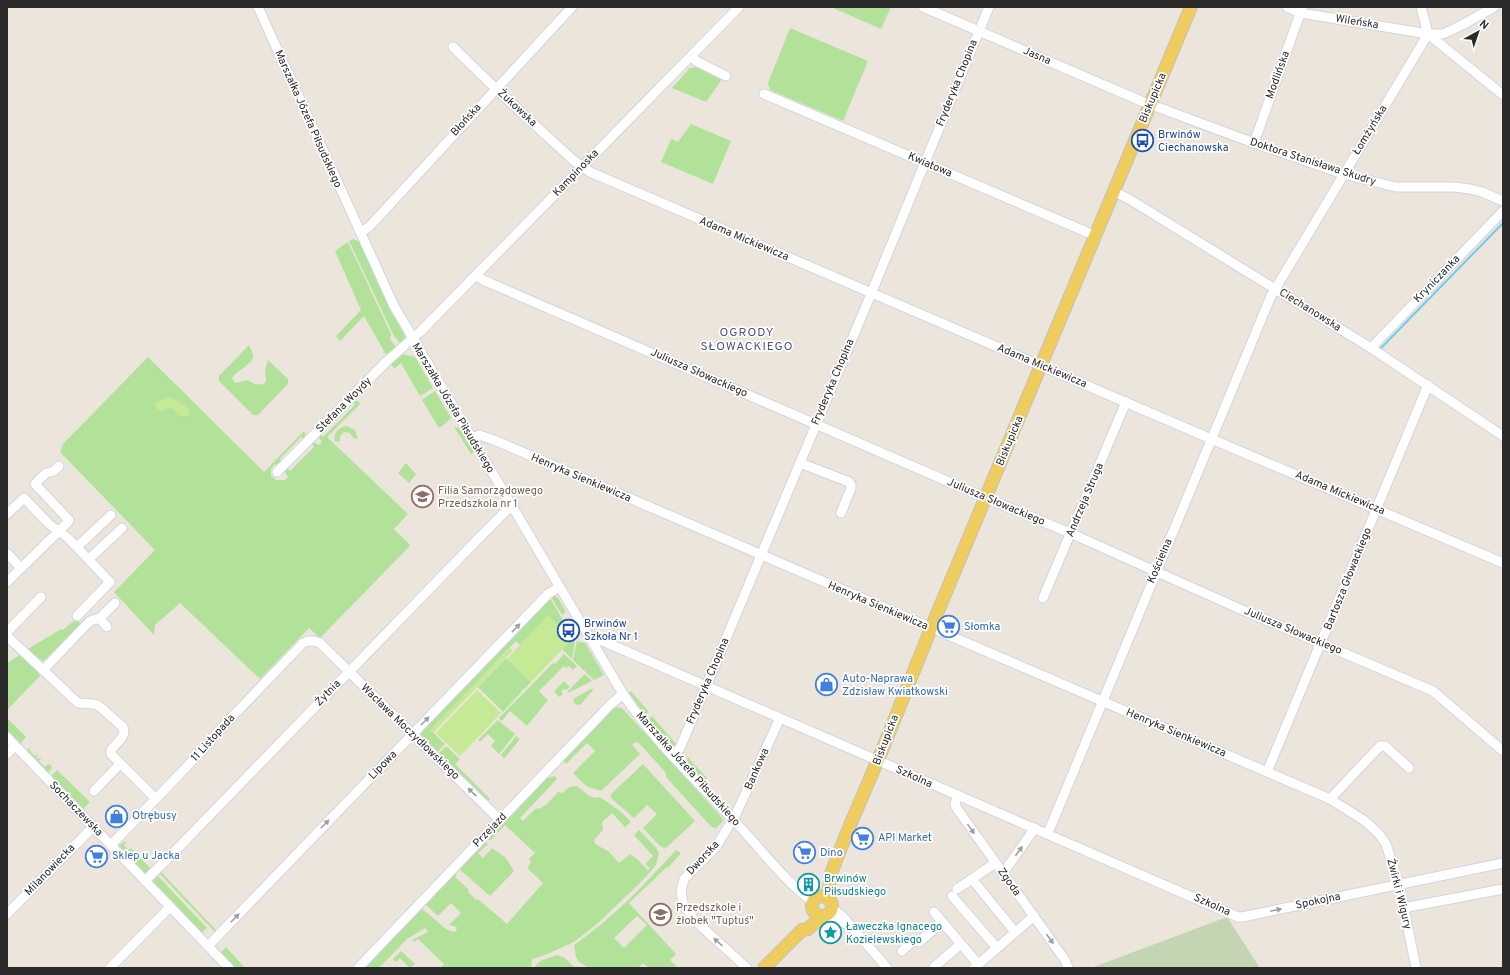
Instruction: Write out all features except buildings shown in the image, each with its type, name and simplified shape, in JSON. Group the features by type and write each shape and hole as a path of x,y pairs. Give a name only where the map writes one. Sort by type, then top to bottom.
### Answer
{"main road":[{"name":"Biskupicka","path":"764,968 802,930 804,924 809,918 822,907 830,882 830,876 848,830 878,761 931,628 1096,236 1113,191 1151,105 1191,7"}],"street":[{"name":"Marszałka Józefa Piłsudskiego","path":"258,7 394,306 471,439 623,694 648,728 797,888 842,924 849,925 857,932 887,968"},
{"name":"Błońska","path":"360,232 369,227 572,7"},
{"name":"Kampinoska","path":"412,338 476,275 739,7"},
{"name":"Jasna","path":"923,7 1151,105"},
{"name":"Fryderyka Chopina","path":"673,755 680,748 816,425 989,7"},
{"name":"Wileńska","path":"1287,7 1428,34"},
{"path":"1420,7 1428,34 1503,95"},
{"path":"1428,34 1443,34 1494,7"},
{"name":"Modlińska","path":"1254,143 1302,10"},
{"name":"Łomżyńska","path":"1275,289 1428,34"},
{"name":"Żukowska","path":"453,47 496,89 582,167"},
{"path":"691,56 696,61 726,76"},
{"name":"Kwiatowa","path":"764,94 1096,236"},
{"name":"Doktora Stanisława Skudry","path":"1151,105 1343,174 1396,187 1454,187 1470,189 1482,192 1503,201"},
{"name":"Adama Mickiewicza","path":"582,167 1041,366 1503,562"},
{"name":"Ciechanowska","path":"1113,191 1129,199 1371,348 1503,436"},
{"name":"Kryniczanka","path":"1371,348 1503,211"},
{"name":"Juliusza Słowackiego","path":"476,275 483,280 816,425 1433,691 1503,751"},
{"name":"Kościelna","path":"1048,833 1211,438 1275,289"},
{"name":"Stefana Woydy","path":"278,472 386,362 412,338"},
{"name":"Bartosza Głowackiego","path":"1267,772 1322,643 1428,385"},
{"name":"Andrzeja Struga","path":"1043,598 1126,402"},
{"name":"Henryka Sienkiewicza","path":"471,439 479,435 494,440 761,556 1330,799"},
{"path":"800,463 849,482 851,488 841,513"},
{"path":"9,577 22,568 67,524 69,520 35,484 46,474 54,471 59,466"},
{"path":"7,514 24,498 48,524 65,535 110,582 77,616"},
{"name":"Żytnia","path":"145,880 511,506"},
{"path":"77,547 111,515"},
{"path":"88,560 122,528"},
{"path":"7,553 22,568"},
{"name":"Lipowa","path":"208,946 548,594 560,587"},
{"path":"7,632 41,596"},
{"path":"43,670 90,621 99,618 115,603"},
{"path":"99,618 107,627"},
{"path":"7,636 78,702 99,706 123,728 124,735 110,751 112,756 156,799"},
{"name":"Szkolna","path":"590,638 605,642 1238,916"},
{"name":"11 Listopada","path":"111,845 303,644 312,641 320,643"},
{"name":"Wacława Moczydłowskiego","path":"320,643 500,820"},
{"name":"Przejazd","path":"358,968 613,702 623,694"},
{"name":"Bankowa","path":"733,819 780,718"},
{"name":"Sochaczewska","path":"7,738 229,968"},
{"path":"7,754 15,746"},
{"path":"1330,799 1380,746 1385,746 1409,768"},
{"path":"94,791 120,764"},
{"name":"Zgoda","path":"957,795 955,804 958,810 1065,960 1068,968"},
{"name":"Żwirki i Wigury","path":"1330,799 1365,821 1379,834 1386,844 1399,884 1416,968"},
{"name":"Dworska","path":"733,819 716,847 684,879 681,895 683,903 694,920 748,968"},
{"name":"Milanowiecka","path":"7,914 93,827"},
{"path":"1003,873 1035,828"},
{"path":"995,863 954,892 997,948"},
{"name":"Spokojna","path":"1238,916 1503,863"},
{"path":"972,879 1016,932"},
{"path":"1403,908 1503,889"},
{"path":"110,968 170,907"},
{"path":"934,912 961,944 976,966 1034,916"},
{"path":"902,951 914,940 919,942 942,922"},
{"path":"934,967 961,944"}],"green space":[{"path":"831,7 891,7 881,29"},
{"path":"790,28 868,61 843,121 770,90 768,83"},
{"path":"698,67 722,79 706,102 672,88 690,68"},
{"path":"691,124 731,141 713,184 661,162 671,139 678,142"},
{"path":"353,239 361,242 404,331 405,338 401,345 393,334 349,241"},
{"path":"348,242 391,334 390,339 397,348 388,355 383,352 384,351 364,316 340,341 336,336 361,310 335,251"},
{"path":"249,345 253,353 253,357 249,363 234,375 232,378 235,383 247,380 259,385 266,382 265,370 268,360 288,379 288,384 258,415 253,415 219,381 219,376"},
{"path":"401,354 415,357 433,388 420,396 401,363 394,369 391,363"},
{"path":"148,357 264,472 304,431 307,437 305,440 301,437 280,459 283,463 274,465 271,469 271,476 276,480 285,480 288,477 285,472 287,467 290,471 314,447 311,442 319,445 322,442 319,438 320,434 323,437 355,405 352,401 358,401 360,404 327,437 408,514 394,529 410,545 407,549 320,638 309,628 260,679 180,603 155,625 154,635 114,592 155,550 60,452 63,444"},
{"path":"435,391 451,418 439,428 422,400"},
{"path":"168,397 177,401 188,409 190,411 188,416 183,417 171,408 158,410 155,406 156,402"},
{"path":"347,426 355,430 358,439 353,438 350,433 344,432 340,436 340,441 335,442 337,431"},
{"path":"454,427 461,428 475,452 471,454"},
{"path":"406,463 416,474 409,483 398,473"},
{"path":"555,596 558,598 565,610 565,613 562,615 551,597"},
{"path":"550,598 567,627 565,629 567,633 570,632 575,641 572,659 562,649 572,639 548,616 520,645 516,641 431,730 445,744 437,752 421,737 422,730"},
{"path":"548,615 572,639 531,682 507,659"},
{"path":"76,619 82,625 43,661 28,649 61,629 63,630"},
{"path":"577,641 585,643 604,675 594,680 573,660"},
{"path":"510,648 513,650 433,733 430,730"},
{"path":"564,654 577,666 573,670 569,666 566,668 564,666 539,691 548,700 527,726 510,711 502,721 499,718 553,663 555,664"},
{"path":"20,655 38,672 40,676 7,710 7,663"},
{"path":"506,658 531,682 524,689 522,689 523,690 503,712 478,687"},
{"path":"585,674 592,681 568,693 567,692"},
{"path":"564,681 570,687 561,691 563,694 559,697 554,691"},
{"path":"591,689 594,689 580,705 575,704 573,699"},
{"path":"477,690 501,713 460,756 436,733"},
{"path":"631,691 649,712 645,715 629,693"},
{"path":"616,707 623,709 724,820 716,828 712,827 706,821 666,777 666,773 639,743 635,742 632,745 640,754 601,791 586,786 573,773 595,751 587,743 566,764 564,762 560,765 564,761 562,759 611,708 612,710"},
{"path":"652,716 676,744 676,746 672,746 648,720"},
{"path":"7,718 26,737 21,743 16,742 7,733"},
{"path":"498,720 515,734 499,754 491,746 495,741 488,734 480,742 478,740"},
{"path":"516,736 520,739 504,759 501,755"},
{"path":"32,746 29,750 35,756 39,754 36,758 38,759 42,757 39,761 45,767 48,764 51,765 52,768 49,772 44,772 27,754 29,752 27,750"},
{"path":"446,746 460,759 455,764 490,799 487,802 438,754"},
{"path":"684,750 684,753 707,778 704,781 686,762 688,758 683,752"},
{"path":"643,764 695,821 667,847 664,848 660,846 643,828 657,814 647,805 634,818 613,800 610,795"},
{"path":"57,770 90,802 83,809 52,779 52,775"},
{"path":"546,776 548,778 555,776 557,779 520,818 523,821 536,808 539,809 547,804 558,792 562,793 570,787 577,786 594,798 600,797 620,811 631,822 625,827 612,813 602,822 603,830 594,840 595,844 608,851 619,863 630,854 648,870 650,868 645,864 653,856 634,835 639,830 657,849 659,853 656,865 643,880 598,923 574,942 532,959 531,968 441,968 444,964 418,939 414,942 412,940 428,932 425,928 407,939 379,968 362,968 421,908 446,929 454,932 456,931 457,927 449,925 461,913 451,903 438,916 425,904 454,872 457,875 455,877 469,890 468,892 476,900 478,899 507,924 543,883 529,870 528,867 531,862 529,859 535,853 505,825 490,841 487,837"},
{"path":"125,841 126,842 124,845 129,850 131,848 152,870 146,875 118,847 118,843 120,845"},
{"path":"484,841 488,844 478,853 483,858 492,848 506,858 514,871 490,896 458,868"},
{"path":"676,850 681,853 668,868 667,867 629,903 676,954 670,960 678,968 649,968 643,963 638,968 589,968 579,962 576,957 574,945 602,924 641,888","holes":["637,916 647,925 624,948 614,938"]},
{"path":"161,872 216,930 215,932 160,874"},
{"path":"156,874 207,928 200,934 151,882 152,878"},
{"path":"1227,917 1260,968 1091,968"},
{"path":"226,947 245,968 233,968 219,954"},
{"path":"401,951 415,964 410,968 400,958 396,962 393,959"},
{"path":"557,955 565,958 575,968 534,968 540,961"}],"waterway":[{"path":"1381,348 1503,223"}],"place":[{"name":"Brwinów Ciechanowska","path":"1142,141"},
{"name":"Filia Samorządowego Przedszkola nr 1","path":"423,497"},
{"name":"Słomka","path":"948,627"},
{"name":"Brwinów Szkoła Nr 1","path":"568,630"},
{"name":"Auto-Naprawa Zdzisław Kwiatkowski","path":"826,685"},
{"name":"Otrębusy","path":"116,816"},
{"name":"API Market","path":"863,838"},
{"name":"Dino","path":"805,853"},
{"name":"Sklep u Jacka","path":"96,856"},
{"name":"Brwinów Piłsudskiego","path":"809,885"},
{"name":"Przedszkole i żłobek \"Tuptuś\"","path":"660,914"},
{"name":"Ławeczka Ignacego Kozielewskiego","path":"831,933"}],"district":[{"name":"OGRODY SŁOWACKIEGO","path":"747,340"}]}
